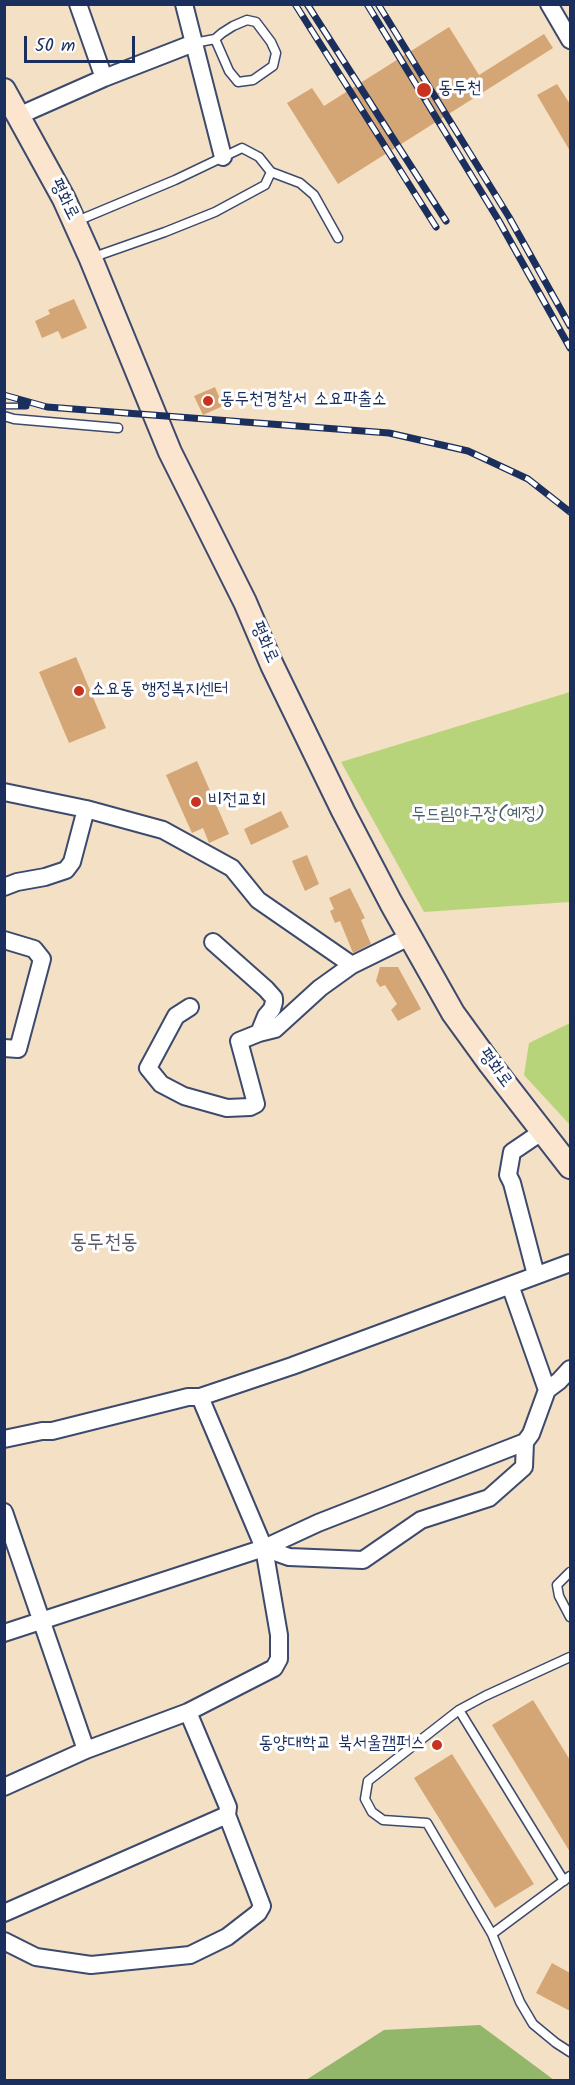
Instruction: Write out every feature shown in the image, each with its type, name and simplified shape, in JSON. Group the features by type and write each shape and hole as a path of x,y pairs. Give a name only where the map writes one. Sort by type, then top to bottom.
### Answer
{"main road":[{"name":"평화로","path":"4,90 75,222 170,452 343,811 409,937 453,1013 570,1167"}],"street":[{"path":"78,4 104,78"},
{"path":"184,4 223,157"},
{"path":"549,4 570,40"},
{"path":"18,116 104,78 194,43"},
{"path":"4,792 86,809 163,830 232,868 258,900 352,965"},
{"path":"4,887 66,870 72,862 86,809"},
{"path":"190,1007 176,1016 148,1068 161,1084 184,1096 227,1108 250,1107 256,1104 239,1041 275,1029 320,988 352,965 409,937"},
{"path":"4,940 34,949 42,959 18,1049 4,1048"},
{"path":"213,942 274,998 272,1009 266,1016 259,1033"},
{"path":"536,1275 508,1175 512,1152 543,1131"},
{"path":"4,1439 52,1431 188,1397 200,1397 292,1366 570,1263"},
{"path":"510,1285 547,1390"},
{"path":"4,1633 264,1548 318,1523 525,1442 531,1434 547,1390 570,1369"},
{"path":"4,1787 86,1750 188,1713 274,1668 279,1659 279,1635 264,1548 200,1397"},
{"path":"264,1548 289,1557 363,1560 422,1520 489,1498 524,1467 525,1442"},
{"path":"4,1512 86,1750"},
{"path":"4,1941 36,1957 91,1965 190,1955 227,1937 258,1913 262,1906 227,1815 228,1807 188,1713"},
{"path":"4,1913 227,1815"}],"lane":[{"path":"194,43 215,39 247,20 256,22 276,53 273,66 254,80 238,82 229,71 215,39"},
{"path":"75,222 175,180 242,148 259,157 272,172 300,183 314,195 338,238"},
{"path":"91,259 215,212 265,185 272,172"},
{"path":"4,416 14,419 118,428"},
{"path":"570,1572 556,1585 570,1617"},
{"path":"570,1657 459,1710 368,1781 365,1799 372,1812 383,1820 427,1823 492,1934 520,2002 533,2024 570,2052"},
{"path":"459,1710 567,1879 492,1934"}],"green space":[{"name":"두드림야구장(예정)","path":"570,692 570,908 569,902 424,912 341,762"},
{"path":"570,1023 570,1125 524,1075 529,1043"},
{"path":"480,2025 554,2080 306,2080 384,2030"}],"building":[{"path":"449,27 479,75 544,34 553,48 338,184 287,103 312,88 324,106"},
{"path":"557,84 570,104 570,151 537,95"},
{"path":"74,299 87,328 62,339 58,331 42,338 35,321 50,314 48,310"},
{"path":"215,387 223,406 203,415 194,396"},
{"path":"76,657 106,728 69,743 39,672"},
{"name":"비전교회","path":"197,761 229,834 209,843 203,828 192,833 166,775"},
{"path":"281,811 289,827 251,845 244,829"},
{"path":"307,855 319,884 305,891 292,861"},
{"path":"350,888 365,918 361,920 371,944 353,953 340,921 335,923 330,911 334,909 329,898"},
{"path":"380,967 398,967 421,1009 398,1021 391,1010 397,1004 385,985 380,987 376,981"},
{"path":"533,1700 570,1760 570,1852 492,1725"},
{"path":"452,1754 534,1884 495,1908 414,1778"},
{"path":"552,1963 570,1973 570,2011 536,1993"}],"railway":[{"path":"295,4 436,227"},
{"path":"307,4 446,221"},
{"path":"367,4 499,221 570,348"},
{"path":"378,4 509,217 570,326"},
{"path":"4,395 47,407 389,433 468,451 528,479 570,512"},
{"path":"4,406 26,406"}],"place":[{"name":"동두천","path":"424,90"},
{"name":"동두천경찰서 소요파출소","path":"208,401"},
{"name":"소요동 행정복지센터","path":"79,691"},
{"name":"비전교회","path":"196,802"},
{"name":"동양대학교 북서울캠퍼스","path":"437,1745"}],"district":[{"name":"동두천동","path":"104,1244"}]}
